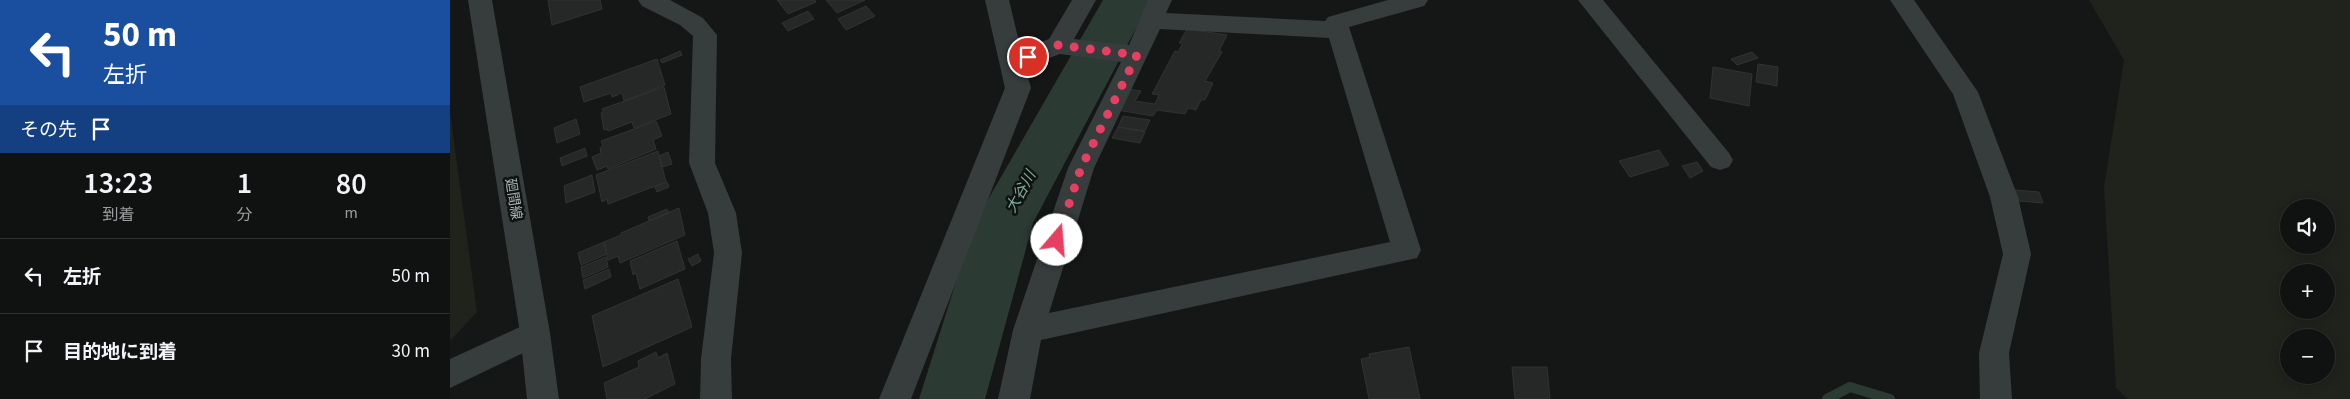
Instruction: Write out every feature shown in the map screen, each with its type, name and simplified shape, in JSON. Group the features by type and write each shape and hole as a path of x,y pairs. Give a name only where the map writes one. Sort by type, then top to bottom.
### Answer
{"street":[{"name":"廻間線","path":"480,0 535,333 543,399"},
{"path":"650,0 692,22 701,28 705,35 702,163 722,213 728,253 716,359 716,399"},
{"path":"895,399 1018,88 996,0"},
{"path":"1058,45 1084,0"},
{"path":"1028,330 1407,250 1336,23 1416,0"},
{"path":"1590,0 1720,160"},
{"path":"1902,0 1965,92 2004,197 2017,254 1994,353 1996,399"},
{"path":"1014,399 1028,330 1081,168 1137,55 1155,10 1338,30"},
{"path":"1013,62 1058,45 1137,55"},
{"path":"450,374 535,333"}],"shaded area":[{"path":"2089,0 2350,0 2350,399 2128,399 2116,388 2104,187 2124,60"},
{"path":"450,112 477,312 450,341"}],"building":[{"path":"548,0 600,0 602,9 552,25"},
{"path":"777,0 815,0 816,2 788,14"},
{"path":"826,0 865,0 837,13"},
{"path":"866,6 875,16 846,30 838,19"},
{"path":"808,11 814,19 788,31 782,23"},
{"path":"1187,29 1227,35 1219,51 1222,52 1205,81 1213,83 1205,100 1201,100 1196,110 1188,108 1185,114 1157,110 1153,116 1117,110 1128,89 1141,91 1135,101 1155,104 1159,95 1152,94 1175,51 1178,52 1183,43 1179,43"},
{"path":"680,51 682,55 662,63 660,60"},
{"path":"1752,52 1758,58 1737,65 1731,59"},
{"path":"657,59 665,85 624,101 622,93 612,97 611,93 584,102 580,87"},
{"path":"1758,64 1778,67 1777,86 1756,82"},
{"path":"1713,67 1752,74 1749,106 1710,98"},
{"path":"664,87 671,114 634,128 632,122 608,131 607,129 604,130 602,109"},
{"path":"1123,116 1150,120 1145,131 1118,127"},
{"path":"576,119 580,134 557,143 554,128"},
{"path":"656,121 662,136 653,140 656,149 608,169 607,166 597,170 592,157 601,153 600,148 603,146 601,141"},
{"path":"1118,127 1145,132 1140,143 1112,138"},
{"path":"585,148 587,156 562,166 560,158"},
{"path":"1659,150 1669,165 1630,177 1619,161"},
{"path":"658,151 666,182 608,204 607,199 602,202 596,175"},
{"path":"668,152 672,164 662,167 659,156"},
{"path":"1697,162 1703,171 1690,178 1682,166"},
{"path":"592,175 595,192 566,203 564,186"},
{"path":"667,182 669,187 657,192 655,187"},
{"path":"2015,190 2039,192 2043,203 2019,201"},
{"path":"679,208 685,235 620,263 618,256 608,260 604,242"},
{"path":"667,209 669,213 649,221 648,217"},
{"path":"677,241 685,269 640,289 636,273 633,275 630,261"},
{"path":"604,242 607,254 581,265 578,253"},
{"path":"698,254 701,261 692,266 688,259"},
{"path":"606,257 608,267 583,278 581,267"},
{"path":"609,269 611,277 585,289 583,280"},
{"path":"678,279 692,327 603,367 592,316"},
{"path":"1409,347 1420,399 1369,399 1361,359 1370,357 1369,354"},
{"path":"656,352 658,358 667,353 675,384 645,399 607,399 604,383 639,367 638,361"},
{"path":"1512,367 1547,367 1550,399 1515,399"}],"waterway":[{"name":"大谷川","path":"952,399 1004,222 1127,0"},
{"path":"1827,399 1850,387 1890,399"}],"route":[{"path":"1028,57 1058,45 1137,55 1081,168 1057,240"}]}
